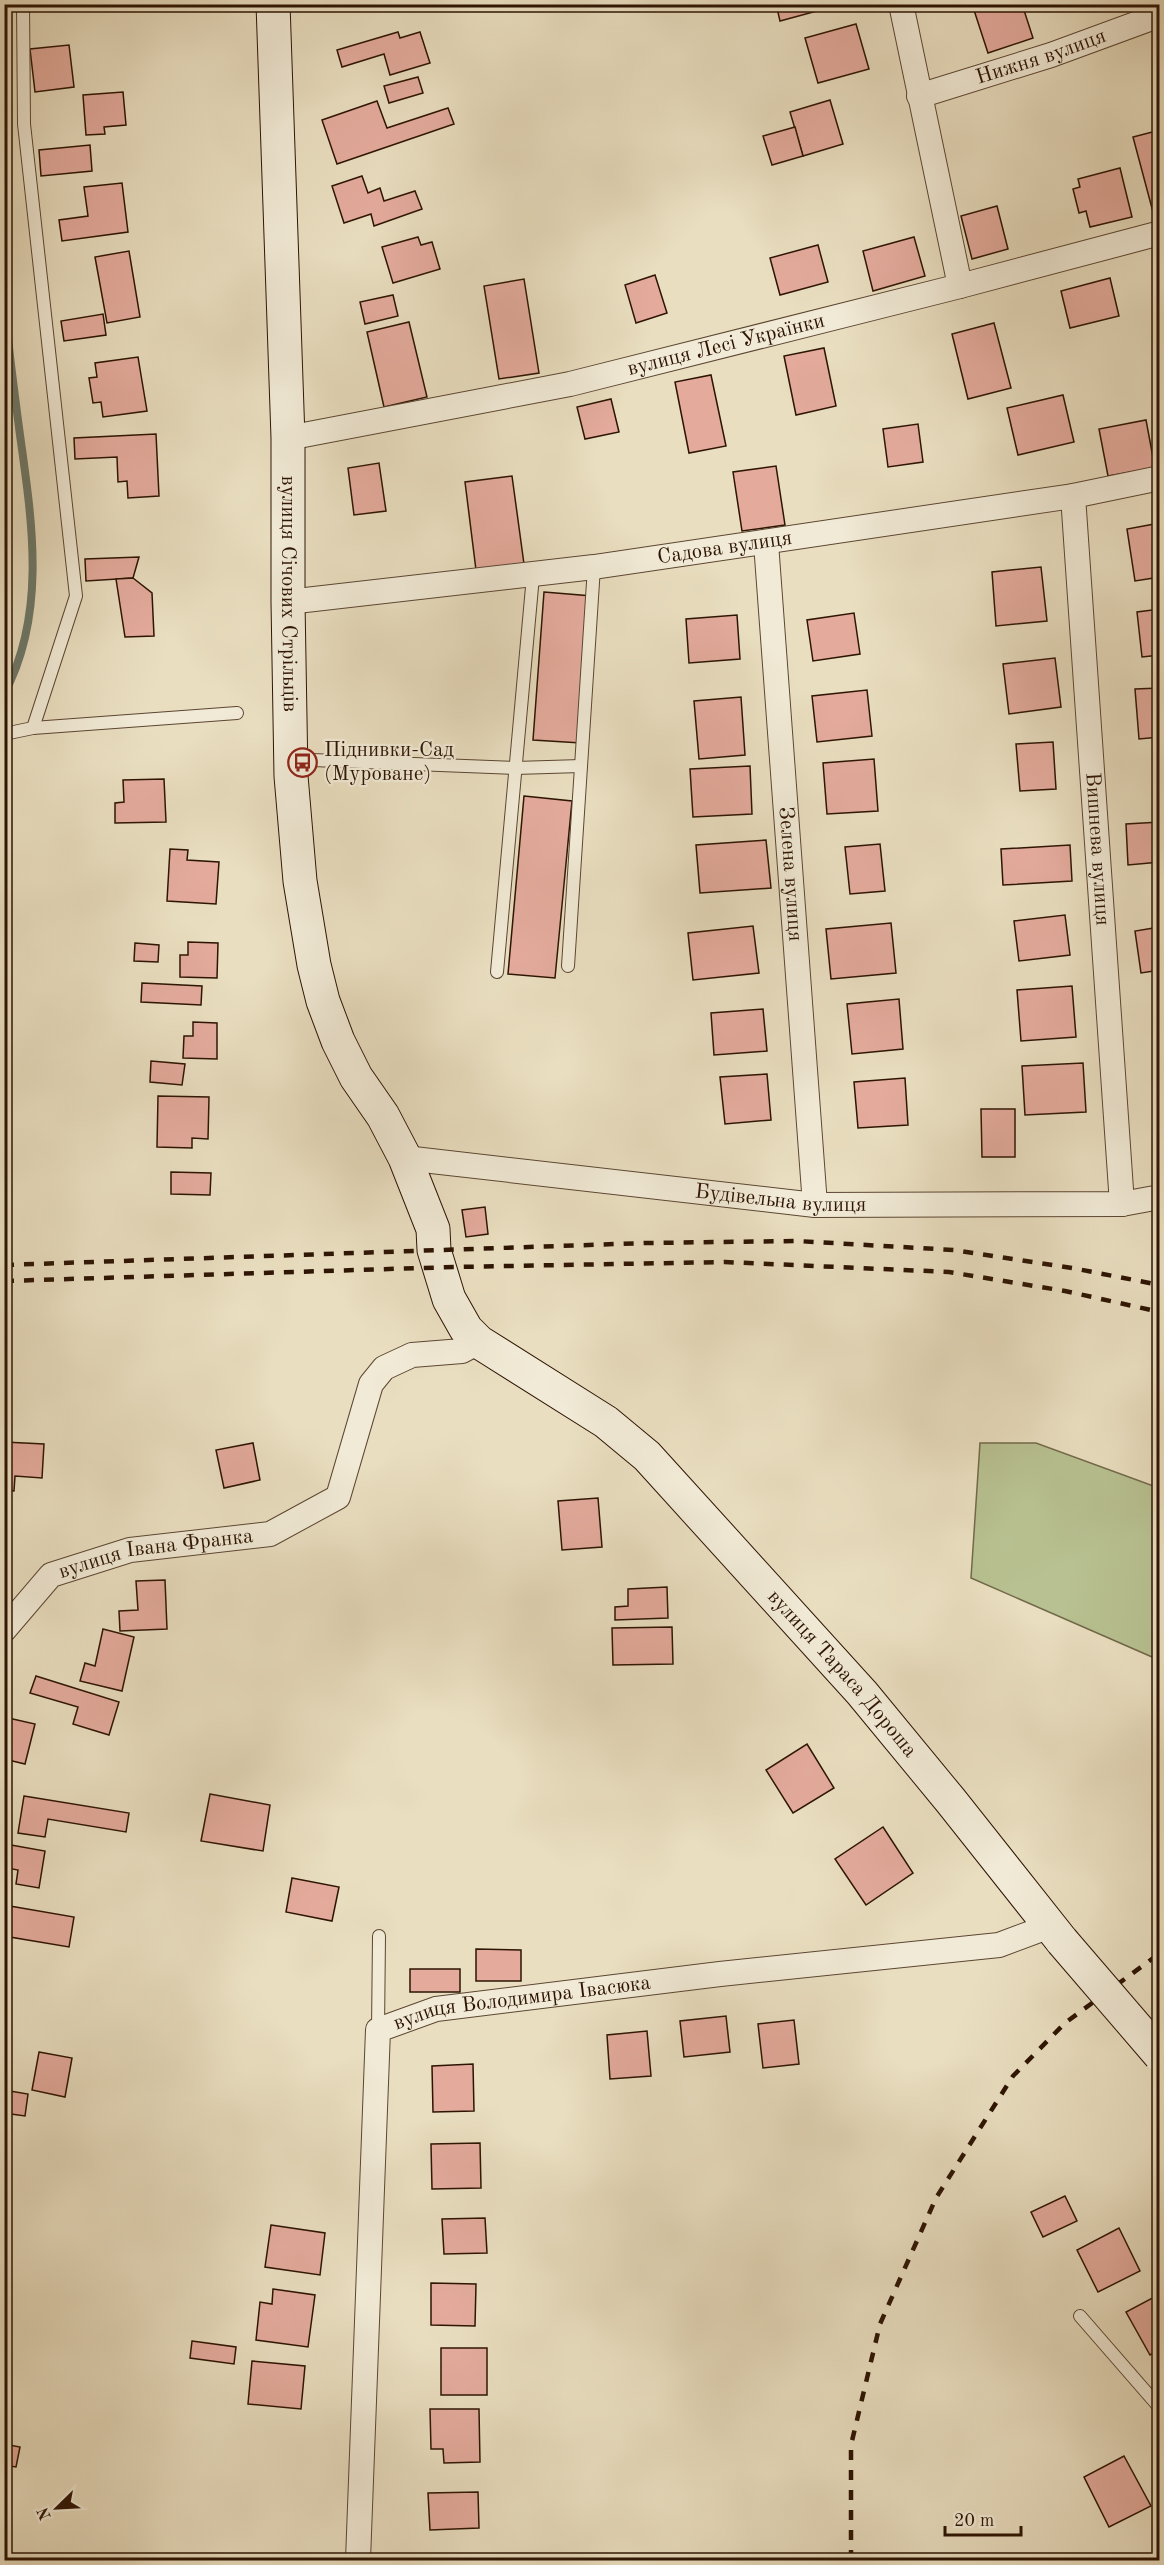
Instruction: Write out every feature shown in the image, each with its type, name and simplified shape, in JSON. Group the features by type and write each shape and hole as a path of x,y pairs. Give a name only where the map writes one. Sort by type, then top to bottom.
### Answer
{"street":[{"name":"вулиця Січових Стрільців","path":"273,4 288,438 288,602 292,801 300,882 314,965 323,1001 338,1041 356,1077 383,1116 405,1158 422,1197 432,1230 434,1250 449,1299 466,1329 479,1342"},
{"path":"901,4 960,286"},
{"name":"Нижня вулиця","path":"919,96 1051,55 1160,15"},
{"name":"вулиця Лесі Українки","path":"288,438 570,384 1160,233"},
{"name":"Садова вулиця","path":"288,602 532,576 766,543 1073,496 1160,478"},
{"name":"Вишнева вулиця","path":"1073,496 1122,1204"},
{"name":"Зелена вулиця","path":"766,543 815,1205"},
{"name":"Будівельна вулиця","path":"405,1158 815,1205 1122,1204 1160,1197"},
{"name":"вулиця Івана Франка","path":"4,1630 51,1575 130,1550 270,1534 338,1497 371,1384 384,1368 412,1355 462,1351 479,1342"},
{"name":"вулиця Тараса Дороша","path":"479,1342 606,1422 646,1456 862,1694 1056,1934 1160,2055"},
{"name":"вулиця Володимира Івасюка","path":"358,2560 378,2030 436,2009 720,1974 999,1945 1056,1934"}],"lane":[{"path":"22,4 24,124 76,596 33,728"},
{"path":"568,966 594,567"},
{"path":"497,972 532,576"},
{"path":"4,734 33,728 237,713"},
{"path":"312,760 515,768 581,766"},
{"path":"378,1936 378,2030"},
{"path":"1080,2316 1160,2408"}],"green space":[{"path":"980,1443 1036,1443 1159,1488 1159,1660 971,1578"}],"building":[{"path":"81,4 111,4 111,8 81,9"},
{"path":"776,4 815,4 817,11 780,21"},
{"path":"972,4 1022,4 1033,38 988,53"},
{"path":"856,24 869,69 818,83 805,38"},
{"path":"398,32 400,38 420,32 430,63 390,75 384,54 342,67 337,50"},
{"path":"69,45 74,87 35,92 30,49"},
{"path":"418,77 423,93 389,103 384,86"},
{"path":"123,92 126,125 104,127 105,134 86,135 83,95"},
{"path":"830,100 843,144 803,156 790,112"},
{"path":"377,101 387,128 448,108 454,124 337,164 322,120"},
{"path":"795,127 803,156 772,165 763,136"},
{"path":"1160,130 1160,210 1153,212 1133,137"},
{"path":"90,145 92,171 41,176 39,150"},
{"path":"1120,168 1132,217 1090,227 1086,211 1079,213 1073,189 1080,187 1078,179"},
{"path":"362,176 368,193 380,188 384,201 415,191 422,209 374,226 371,214 344,223 332,186"},
{"path":"122,183 128,232 62,241 59,220 88,216 84,187"},
{"path":"997,206 1008,249 972,259 961,216"},
{"path":"418,237 421,245 432,242 440,269 393,283 382,247"},
{"path":"914,237 925,276 873,291 863,251"},
{"path":"818,245 828,282 780,295 770,258"},
{"path":"129,251 140,317 107,323 95,257"},
{"path":"655,275 667,313 636,323 625,285"},
{"path":"1110,278 1119,316 1070,328 1061,291"},
{"path":"524,279 539,373 499,379 484,286"},
{"path":"393,295 398,316 365,324 360,302"},
{"path":"103,314 106,335 64,341 61,321"},
{"path":"409,322 427,397 384,407 367,332"},
{"path":"994,323 1011,388 968,399 952,334"},
{"path":"824,348 836,406 796,415 784,356"},
{"path":"138,357 147,411 103,417 101,402 93,403 89,378 97,377 95,363"},
{"path":"711,375 726,446 689,453 675,382"},
{"path":"1063,395 1074,442 1018,455 1007,408"},
{"path":"611,399 619,432 585,439 577,407"},
{"path":"1146,420 1155,468 1108,476 1099,429"},
{"path":"918,424 923,462 888,467 883,429"},
{"path":"156,434 159,496 128,498 127,481 118,482 117,457 75,459 74,438"},
{"path":"379,463 386,511 354,515 348,468"},
{"path":"776,466 785,525 742,531 733,472"},
{"path":"512,476 524,564 476,570 465,482"},
{"path":"1160,523 1160,577 1135,581 1127,529"},
{"path":"139,557 133,578 86,581 85,559"},
{"path":"1041,567 1047,621 996,626 992,572"},
{"path":"133,578 152,593 154,636 125,637 116,579"},
{"path":"544,592 592,596 581,743 533,740"},
{"path":"1160,609 1160,655 1142,657 1137,612"},
{"path":"854,613 860,654 813,661 807,620"},
{"path":"737,615 740,659 689,663 686,619"},
{"path":"1055,658 1061,707 1009,714 1003,664"},
{"path":"1160,688 1160,737 1139,739 1135,689"},
{"path":"867,690 872,736 817,742 812,696"},
{"path":"741,697 745,755 699,759 694,701"},
{"path":"1053,742 1056,789 1020,791 1016,744"},
{"path":"874,759 878,811 827,814 823,763"},
{"path":"750,766 752,814 693,817 690,769"},
{"path":"164,779 166,822 115,823 115,803 124,802 123,780"},
{"path":"524,796 572,801 555,978 508,974"},
{"path":"4,810 9,810 4,879"},
{"path":"1160,822 1160,862 1128,865 1126,824"},
{"path":"766,840 771,888 700,893 696,845"},
{"path":"880,844 885,891 850,894 845,847"},
{"path":"1070,845 1072,881 1003,885 1001,849"},
{"path":"170,849 188,850 187,860 219,862 216,904 167,901"},
{"path":"1065,915 1070,955 1019,961 1014,921"},
{"path":"891,923 896,973 831,979 826,929"},
{"path":"753,926 759,973 693,980 688,933"},
{"path":"1160,927 1160,970 1141,973 1135,931"},
{"path":"188,942 218,943 217,978 180,977 180,955 188,955"},
{"path":"135,943 159,945 158,962 134,961"},
{"path":"142,983 202,986 201,1005 141,1002"},
{"path":"1072,986 1076,1037 1021,1041 1017,990"},
{"path":"1160,991 1160,1025 1155,992"},
{"path":"899,999 903,1049 852,1054 847,1004"},
{"path":"763,1009 767,1051 714,1055 711,1013"},
{"path":"193,1022 217,1023 217,1059 183,1058 184,1036 193,1036"},
{"path":"151,1061 185,1064 182,1085 150,1082"},
{"path":"1083,1063 1086,1112 1025,1115 1022,1066"},
{"path":"767,1074 771,1120 725,1124 720,1077"},
{"path":"905,1078 908,1125 858,1128 854,1082"},
{"path":"1155,1082 1160,1082 1160,1121 1158,1121"},
{"path":"158,1096 209,1097 208,1139 192,1138 192,1148 157,1147"},
{"path":"981,1109 1015,1109 1015,1157 982,1157"},
{"path":"171,1172 211,1173 210,1195 171,1194"},
{"path":"485,1207 488,1234 466,1237 462,1210"},
{"path":"4,1442 44,1444 42,1478 15,1476 14,1491 4,1490"},
{"path":"253,1443 260,1480 224,1488 216,1450"},
{"path":"598,1498 602,1547 562,1550 558,1501"},
{"path":"165,1580 167,1629 120,1631 119,1611 138,1610 136,1581"},
{"path":"667,1587 668,1618 615,1620 615,1607 628,1606 628,1589"},
{"path":"672,1627 673,1664 613,1665 612,1628"},
{"path":"103,1629 134,1637 122,1691 80,1681 85,1663 95,1666"},
{"path":"36,1676 119,1702 109,1735 73,1724 78,1707 30,1693"},
{"path":"4,1717 35,1724 25,1764 4,1759"},
{"path":"807,1744 834,1788 793,1813 766,1770"},
{"path":"4,1776 10,1777 4,1801"},
{"path":"210,1794 270,1805 263,1851 201,1841"},
{"path":"24,1796 129,1813 126,1832 48,1819 45,1837 18,1833"},
{"path":"883,1827 913,1873 866,1905 835,1859"},
{"path":"11,1845 45,1851 39,1888 16,1884 18,1870 7,1868"},
{"path":"292,1878 339,1887 332,1921 286,1912"},
{"path":"4,1905 74,1917 69,1947 4,1936"},
{"path":"476,1949 521,1950 521,1981 476,1981"},
{"path":"410,1969 460,1969 460,1992 410,1992"},
{"path":"726,2016 730,2052 684,2057 680,2021"},
{"path":"794,2020 799,2064 763,2068 758,2024"},
{"path":"647,2031 651,2076 610,2079 607,2035"},
{"path":"39,2052 72,2058 65,2097 32,2090"},
{"path":"473,2064 474,2111 433,2112 432,2066"},
{"path":"4,2090 28,2094 25,2116 4,2113"},
{"path":"480,2143 481,2188 432,2189 431,2144"},
{"path":"1065,2196 1077,2221 1043,2237 1031,2212"},
{"path":"485,2218 487,2253 444,2254 442,2219"},
{"path":"271,2225 325,2233 320,2275 265,2267"},
{"path":"1119,2228 1140,2271 1098,2292 1077,2250"},
{"path":"431,2283 476,2284 475,2326 431,2325"},
{"path":"273,2289 315,2295 308,2347 256,2340 260,2302 272,2304"},
{"path":"1160,2294 1160,2349 1150,2355 1126,2312"},
{"path":"192,2341 236,2347 234,2364 190,2358"},
{"path":"441,2348 487,2348 487,2395 441,2395"},
{"path":"252,2361 305,2366 301,2409 248,2404"},
{"path":"430,2409 479,2409 480,2462 444,2463 443,2449 431,2449"},
{"path":"4,2444 20,2447 16,2467 4,2465"},
{"path":"1124,2456 1151,2506 1109,2527 1084,2477"},
{"path":"478,2492 479,2528 430,2530 428,2493"},
{"path":"484,2556 484,2560 446,2560 446,2558"}],"waterway":[{"path":"4,299 29,500 33,567 26,632 18,663 4,694"}],"railway":[{"path":"4,1265 646,1243 797,1241 954,1250 1072,1268 1160,1285"},
{"path":"4,1281 454,1267 725,1262 949,1272 1065,1291 1160,1312"},
{"path":"851,2560 851,2445 880,2324 936,2198 1013,2076 1065,2023 1160,1953"}],"place":[{"name":"Піднивки-Сад (Муроване)","path":"303,762"}]}
